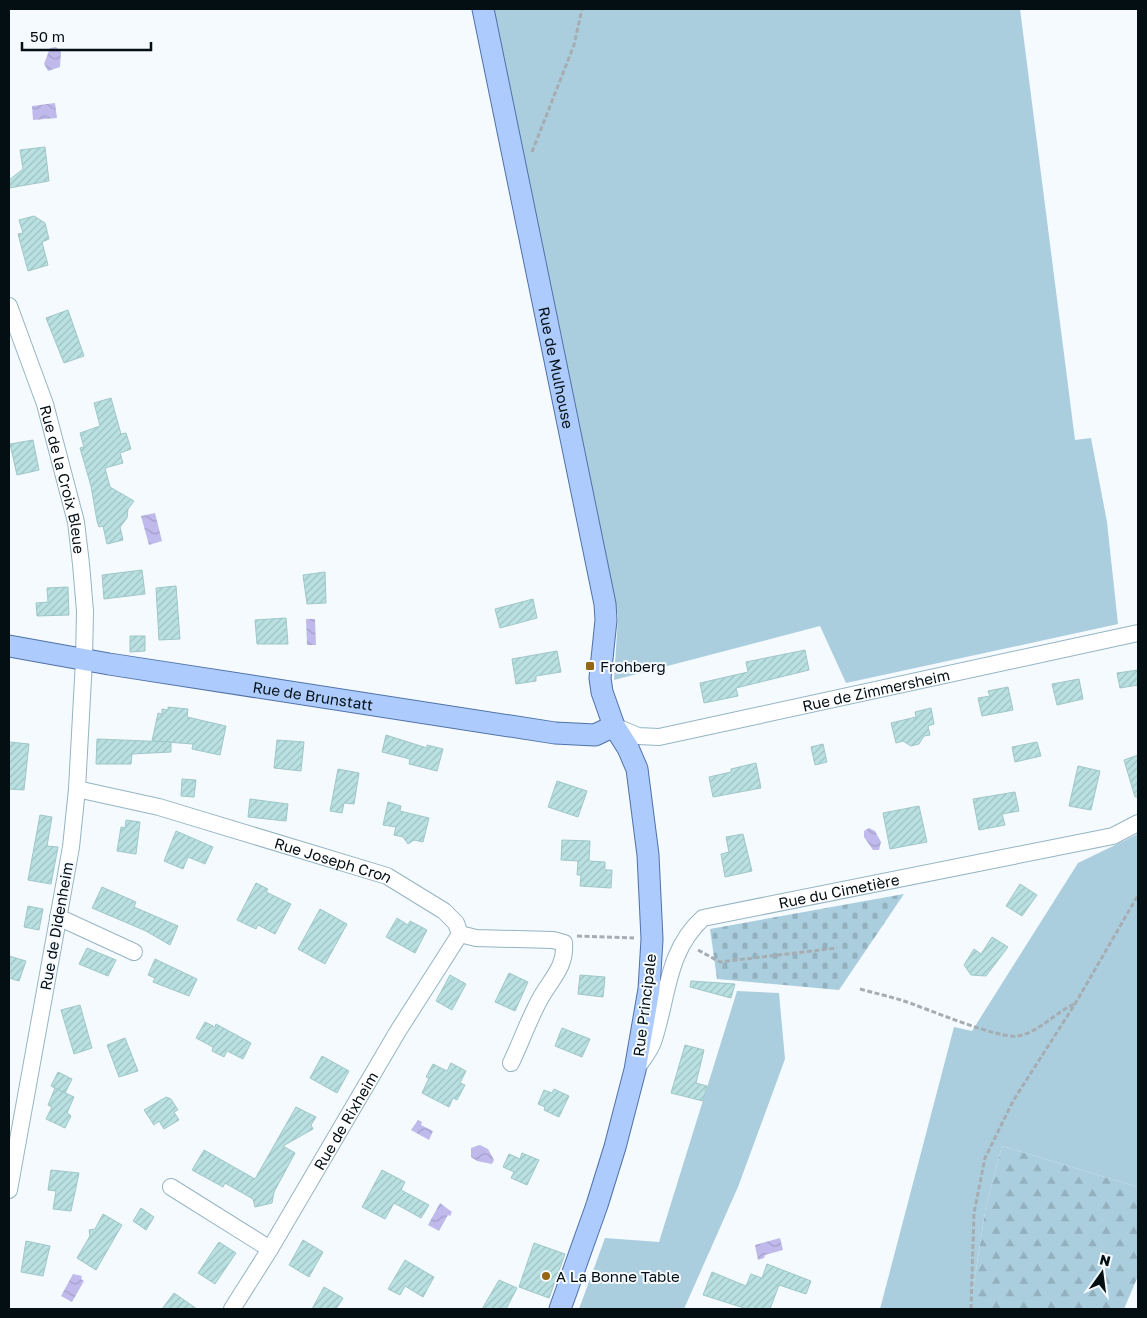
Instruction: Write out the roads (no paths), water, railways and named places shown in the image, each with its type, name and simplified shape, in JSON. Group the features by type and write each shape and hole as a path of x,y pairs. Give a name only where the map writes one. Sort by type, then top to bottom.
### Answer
{"main road":[{"name":"Rue de Mulhouse","path":"483,9 605,604 606,620 600,678 607,709 614,726"},
{"name":"Rue de Brunstatt","path":"9,646 84,660 555,733 596,735 614,726"},
{"name":"Rue Principale","path":"560,1309 597,1205 635,1070 645,1022 650,972 652,939 648,855 637,769 628,748 614,726"}],"street":[{"name":"Rue de la Croix Bleue","path":"9,306 45,404 76,522 84,611 84,660"},
{"name":"Rue de Zimmersheim","path":"614,726 638,736 659,737 1138,633"},
{"name":"Rue de Didenheim","path":"9,1190 71,847 77,789 84,660"},
{"name":"Rue Joseph Cron","path":"77,789 160,807 387,876 444,911 456,922 460,934"},
{"name":"Rue du Cimetière","path":"635,1070 653,1044 670,972 682,942 690,930 703,918 1113,836 1138,823"},
{"path":"58,917 134,952"},
{"path":"460,934 476,938 553,940 564,948 561,968 540,998 511,1062"},
{"name":"Rue de Rixheim","path":"239,1307 270,1249 398,1030 460,934"},
{"path":"171,1187 270,1249"}],"water":[{"path":"56,47 61,52 60,67 48,71 44,64 50,48"},
{"path":"55,103 57,118 33,120 32,106"},
{"path":"155,513 162,541 149,545 141,516"},
{"path":"306,619 315,619 316,645 307,645"},
{"path":"869,828 875,831 881,842 879,850 873,850 864,837 864,831"},
{"path":"418,1120 422,1122 421,1125 433,1131 429,1140 411,1130"},
{"path":"480,1145 488,1149 494,1160 492,1164 477,1161 471,1157 471,1148"},
{"path":"440,1203 452,1212 450,1216 448,1215 439,1231 428,1225"},
{"path":"780,1238 783,1250 765,1255 764,1258 758,1260 755,1245"},
{"path":"73,1274 82,1276 81,1279 84,1281 72,1302 61,1296"}],"place":[{"name":"Frohberg","path":"590,666"},
{"name":"A La Bonne Table","path":"546,1276"}]}
